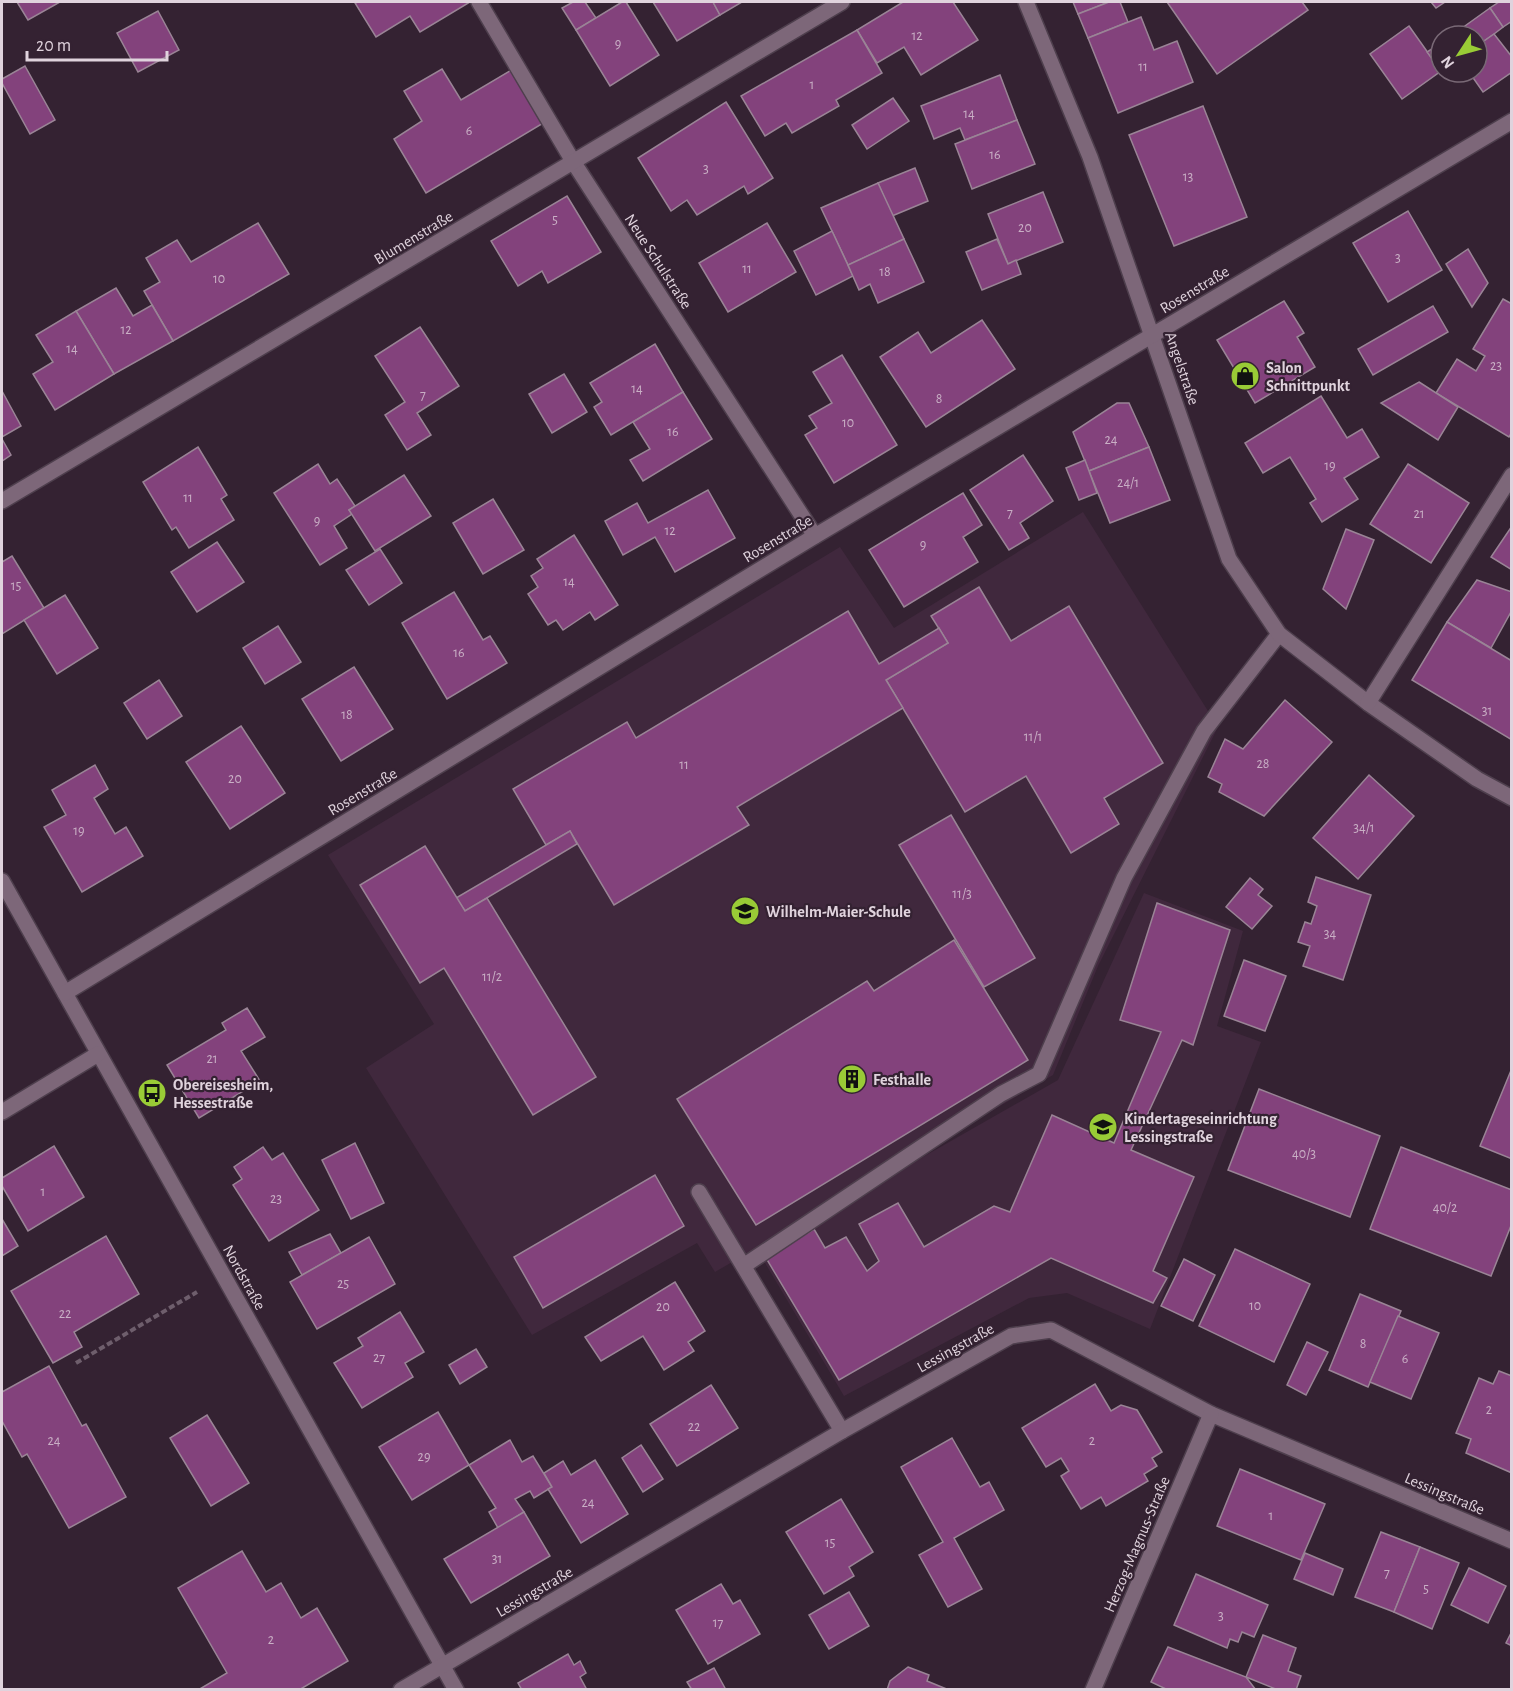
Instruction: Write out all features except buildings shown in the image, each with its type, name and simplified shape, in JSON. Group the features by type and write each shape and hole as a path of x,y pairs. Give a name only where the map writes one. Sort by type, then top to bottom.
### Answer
{"street":[{"name":"Neue Schulstraße","path":"479,2 574,163 815,536"},
{"name":"Blumenstraße","path":"2,501 842,2"},
{"name":"Angelstraße","path":"1026,2 1090,157 1229,559 1279,634 1368,703 1477,779 1512,798"},
{"name":"Rosenstraße","path":"65,993 815,536 1512,121"},
{"path":"1368,703 1512,475"},
{"path":"745,1265 1001,1094 1039,1074 1124,878 1204,732 1279,634"},
{"name":"Nordstraße","path":"2,881 456,1689"},
{"path":"2,1112 98,1054"},
{"path":"699,1192 745,1265 842,1431"},
{"name":"Lessingstraße","path":"401,1689 842,1431 1011,1336 1051,1330 1211,1414 1512,1541"},
{"name":"Herzog-Magnus-Straße","path":"1093,1689 1211,1414"}],"path":[{"path":"76,1363 224,1277"}],"shaded area":[{"name":"Wilhelm-Maier-Schule","path":"1083,512 1218,727 1098,966 1053,1075 715,1272 697,1243 532,1335 366,1068 434,1024 328,855 840,547 894,628"},
{"name":"Kindertageseinrichtung Lessingstraße","path":"1144,893 1243,931 1217,1026 1261,1042 1150,1329 1067,1293 1029,1298 844,1396 758,1251 1058,1080"}],"place":[{"name":"Salon Schnittpunkt","path":"1245,376"},
{"name":"Wilhelm-Maier-Schule","path":"745,911"},
{"name":"Festhalle","path":"852,1079"},
{"name":"Obereisesheim, Hessestraße","path":"152,1093"},
{"name":"Kindertageseinrichtung Lessingstraße","path":"1103,1127"}]}
